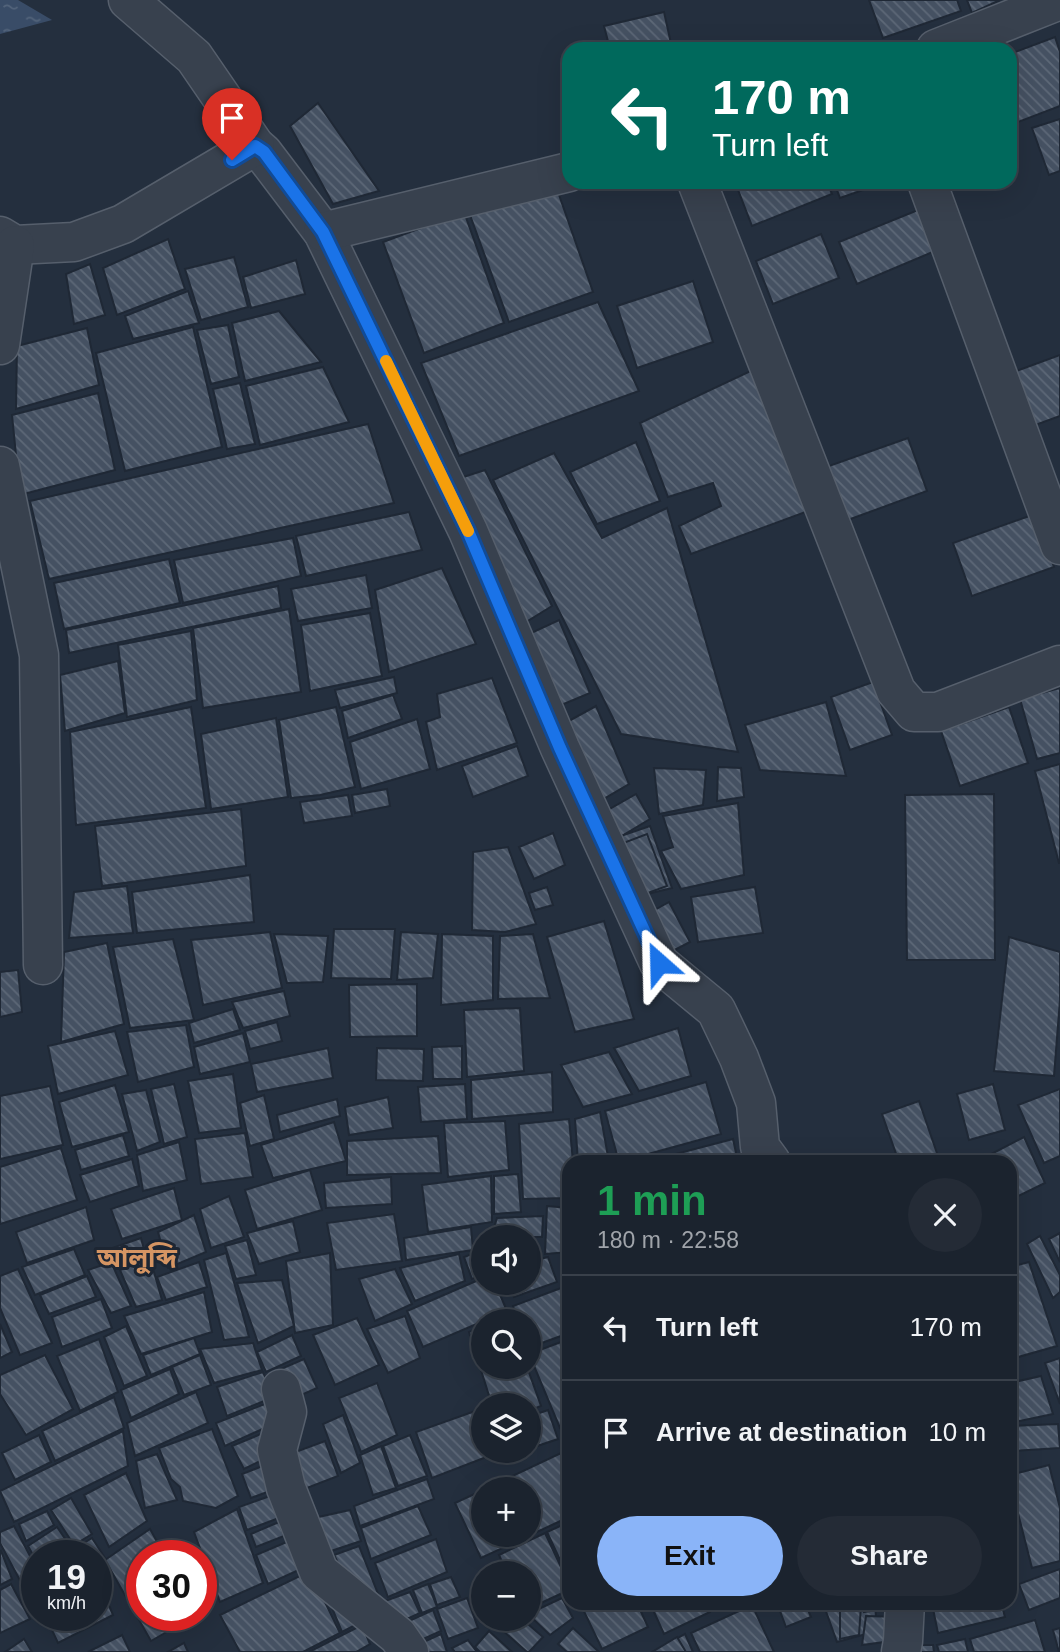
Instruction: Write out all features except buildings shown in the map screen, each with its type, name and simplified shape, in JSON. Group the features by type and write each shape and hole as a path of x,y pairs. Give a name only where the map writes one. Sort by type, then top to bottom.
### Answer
{"street":[{"path":"128,0 194,57 255,146 264,152 323,232 468,531 560,748 659,963 716,1010 739,1058 756,1103 760,1147 766,1155"},
{"path":"954,42 1060,0"},
{"path":"0,345 8,240 74,242 124,224 255,146"},
{"path":"323,232 562,174"},
{"path":"700,189 896,691 914,712 938,712 1060,665"},
{"path":"930,189 1060,545"},
{"path":"0,466 40,654 43,965"},
{"path":"281,1389 286,1412 277,1450 286,1488 318,1572 398,1636 409,1652"},
{"path":"901,1652 905,1610"}],"water":[{"path":"0,0 18,0 52,20 0,34"}],"slow traffic":[{"path":"386,361 468,531"}],"district":[{"name":"আলুব্দি","path":"137,1258"}],"route":[{"path":"232,160 255,146 264,152 323,232 468,531 560,748 659,963"}]}
